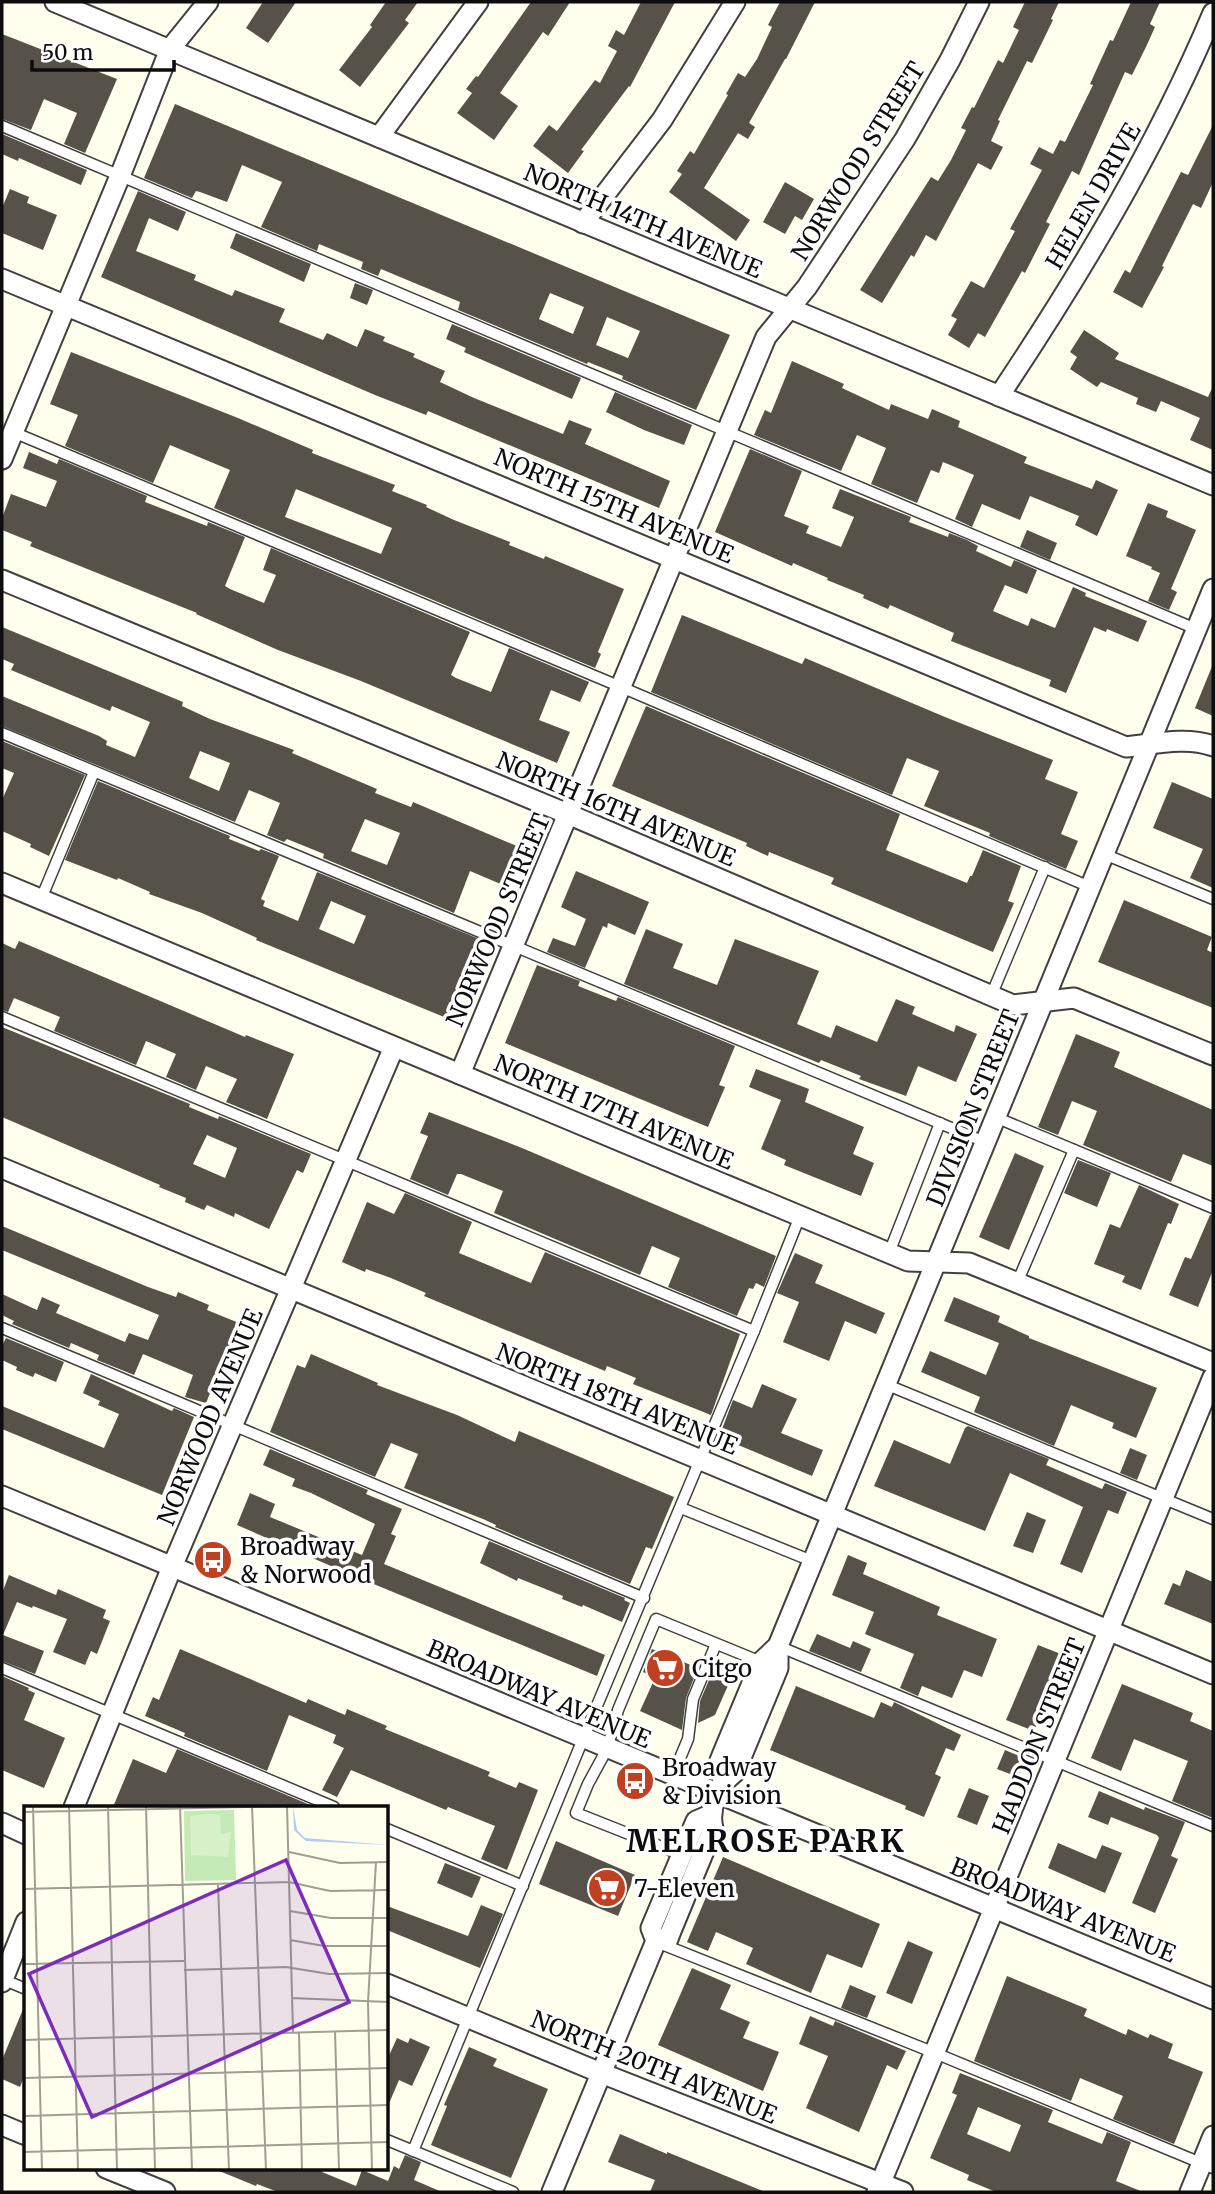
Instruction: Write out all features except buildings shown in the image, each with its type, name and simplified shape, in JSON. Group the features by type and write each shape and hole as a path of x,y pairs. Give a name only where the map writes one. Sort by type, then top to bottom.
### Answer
{"street":[{"name":"NORTH 14TH AVENUE","path":"55,2 1213,485"},
{"path":"2,459 170,49 208,2"},
{"path":"379,137 478,2"},
{"path":"583,222 662,120 734,2"},
{"name":"NORWOOD STREET","path":"460,1074 765,337 807,287 905,139 979,2"},
{"name":"HELEN DRIVE","path":"999,396 1125,194 1159,131 1213,13"},
{"name":"NORTH 15TH AVENUE","path":"2,279 1126,747 1184,741 1203,742 1213,746"},
{"name":"NORTH 16TH AVENUE","path":"2,580 568,814 1013,1005 1074,998 1213,1055"},
{"name":"DIVISION STREET","path":"656,1941 668,1939 713,1829 710,1815 721,1788 736,1772 778,1668 778,1646 812,1561 1212,593"},
{"name":"NORTH 17TH AVENUE","path":"2,883 908,1261 969,1263 1213,1363"},
{"name":"NORWOOD AVENUE","path":"74,1806 172,1567 394,1047"},
{"name":"NORTH 18TH AVENUE","path":"2,1168 1213,1674"},
{"name":"HADDON STREET","path":"879,2188 1213,1377"},
{"name":"BROADWAY AVENUE","path":"2,1496 672,1776 721,1788 994,1908 1213,1998"},
{"name":"DIVISION STREET","path":"721,1788 719,1763 761,1662 778,1646"},
{"name":"DIVISION STREET","path":"552,2192 656,1941 651,1928 696,1821 710,1815"},
{"path":"2,1823 24,1832"},
{"path":"2,1980 24,1927"},
{"name":"NORTH 20TH AVENUE","path":"388,1984 879,2188 903,2192"},
{"path":"2,2125 24,2134"},
{"path":"1190,2192 1208,2166 1213,2136"},
{"path":"111,2170 165,2192"}],"lane":[{"path":"2,126 1196,629"},
{"path":"13,432 1090,887"},
{"path":"2,733 985,1142"},
{"path":"41,899 94,772"},
{"path":"1104,853 1213,899"},
{"path":"992,996 1045,867"},
{"path":"2,1017 754,1331"},
{"path":"995,1117 1213,1208"},
{"path":"889,1253 940,1123"},
{"path":"1017,1283 1074,1150"},
{"path":"413,2151 800,1216"},
{"path":"2,1328 644,1598"},
{"path":"885,1384 1213,1519"},
{"path":"681,1508 812,1561"},
{"path":"682,1855 576,1813 607,1749 618,1710 656,1619 761,1662"},
{"path":"672,1776 688,1739 693,1699 716,1644"},
{"path":"778,1646 1213,1826"},
{"path":"2,1668 332,1806"},
{"path":"388,1829 523,1886"},
{"path":"656,1941 1208,2166"},
{"path":"2,1980 24,1988"},
{"path":"388,2140 513,2192"}],"place":[{"name":"Broadway & Norwood","path":"213,1560"},
{"name":"Citgo","path":"665,1668"},
{"name":"Broadway & Division","path":"635,1781"},
{"name":"7-Eleven","path":"607,1888"}],"district":[{"name":"MELROSE PARK","path":"766,1841"}]}
